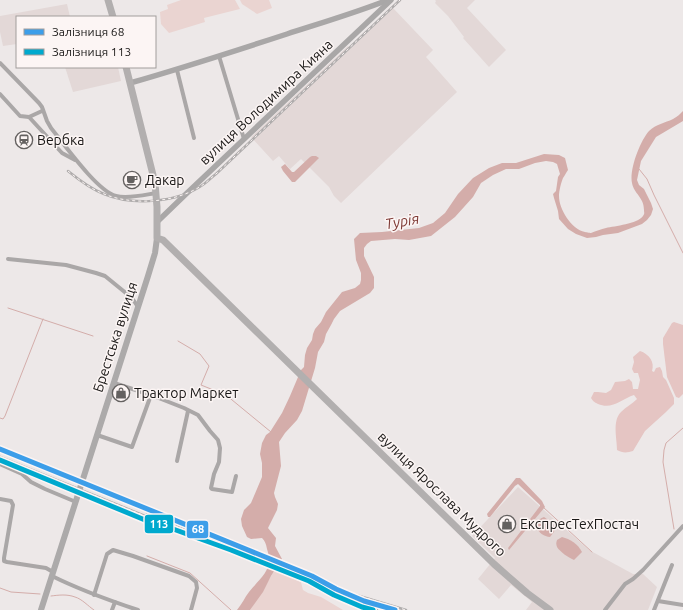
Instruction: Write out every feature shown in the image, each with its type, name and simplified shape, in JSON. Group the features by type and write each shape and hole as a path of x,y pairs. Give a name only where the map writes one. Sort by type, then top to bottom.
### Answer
{"highway":[{"path":"108,0 113,16"},
{"name":"Брестська вулиця","path":"126,68 155,183 158,221 157,238"},
{"name":"вулиця Ярослава Мудрого","path":"157,238 163,240 494,564 527,593 550,610"}],"main road":[{"path":"130,83 177,70 363,10 376,2 389,0"},
{"name":"вулиця Володимира Кияна","path":"158,221 389,0"},
{"path":"363,10 370,19"},
{"name":"Брестська вулиця","path":"41,610 138,307 157,238"}],"street":[{"path":"219,56 244,139"},
{"path":"0,64 39,103 47,121 52,128 77,161 104,189 116,196 156,193"},
{"path":"177,70 194,138"},
{"path":"0,94 20,116 29,117 42,111"},
{"path":"29,117 62,153 77,161"},
{"path":"8,259 82,268 105,276 132,298 138,307"},
{"path":"114,383 151,395 198,415 218,440 220,445 220,458 211,488 232,492 236,476"},
{"path":"97,435 132,447 151,395"},
{"path":"177,461 188,410"},
{"path":"0,464 22,474 31,482 45,489 76,502"},
{"path":"0,499 11,501 13,505 4,561 46,568 52,574 70,585 138,610"},
{"path":"605,610 624,584 633,579 643,570 683,526"},
{"path":"94,595 107,554 113,550 149,561 189,576 196,582 197,588 191,610"},
{"path":"654,610 672,565"},
{"path":"658,601 683,605"},
{"path":"112,610 115,602"}],"shaded area":[{"path":"181,0 235,0 240,9 204,18 205,22 169,33 161,24 160,12 168,9 167,5"},
{"path":"240,0 269,0 272,8 257,14 242,4"},
{"path":"435,0 475,0 467,8 506,50 489,67 463,38 464,37 448,16 435,3"},
{"path":"67,4 70,16 16,16 16,44 3,46 0,32 0,16"},
{"path":"393,8 433,50 426,57 457,92 341,203 334,196 329,187 301,159 290,169 279,156 273,161 251,137 348,46 350,49"},
{"path":"65,68 118,68 121,81 73,92"},
{"path":"683,111 683,121 656,137 641,161 637,180 639,185 644,189 653,209 651,215 642,224 618,233 587,238 568,229 559,219 553,194 556,191 558,177 560,174 557,164 546,161 535,163 519,169 506,169 493,175 481,183 473,197 455,217 431,236 409,240 395,239 371,241 367,244 364,248 364,256 374,277 374,288 370,293 340,311 334,319 318,352 315,368 302,411 297,420 279,442 281,466 274,493 278,504 277,510 268,528 276,538 275,546 282,559 263,592 250,610 237,610 249,592 265,573 269,562 269,556 264,540 262,538 251,539 247,537 242,526 241,519 244,510 251,503 262,477 262,463 260,454 262,443 282,413 301,370 304,367 307,348 312,340 315,329 342,292 355,288 360,284 361,273 356,260 354,239 360,233 419,228 433,223 445,213 458,194 473,178 489,168 502,163 516,163 544,154 559,155 565,158 568,170 561,185 559,194 560,201 561,207 567,218 575,227 591,233 604,228 636,221 643,216 644,213 644,206 632,183 632,171 639,148 649,131 674,118"},
{"path":"312,156 319,158 295,182 292,182 281,167 285,164 292,172 294,172"},
{"path":"674,322 683,325 683,394 679,398 676,397 667,377 663,344 663,338"},
{"path":"640,351 646,354 652,362 652,371 654,372 656,368 660,367 663,377 666,380 674,398 674,404 645,431 633,451 623,452 617,450 616,425 618,416 637,399 634,395 612,405 603,406 591,398 594,392 606,393 611,390 615,382 629,379 632,382 633,389 638,389 640,380 638,373 634,373 632,369 634,362 633,357"},
{"path":"516,478 520,478 542,501 545,507 509,550 508,548 540,506 518,484 490,517 488,517 487,514"},
{"path":"518,487 589,550 633,574 643,574 657,587 648,610 526,610 532,602 511,585 499,599 478,579 495,558 472,536"},
{"path":"544,517 551,522 555,528 550,537 539,532 537,528 537,522"},
{"path":"562,537 574,542 582,552 574,560 565,555 557,547 557,540"},
{"path":"275,570 301,582 303,590 308,593 321,597 343,610 250,610"}],"waterway":[{"path":"639,169 647,179 683,253"},
{"path":"8,308 93,336"},
{"path":"0,418 3,419 5,416 43,319"},
{"path":"178,341 200,354 209,366 201,385 226,395 271,432"},
{"path":"674,529 663,462 664,450 666,443 683,428"},
{"path":"543,507 592,552"},
{"path":"147,556 190,573 231,610"},
{"path":"0,588 11,592 40,594"},
{"path":"51,596 72,596 83,601 94,610"}],"railway":[{"path":"68,171 85,184 99,192 116,198 128,200 155,201 169,199 193,190 204,184 216,174 400,0"},
{"path":"0,457 150,518"},
{"path":"147,514 377,610"},
{"path":"356,595 406,610"}],"rail line":[{"name":"68","path":"0,449 312,576 336,589 364,601 395,610"},
{"name":"113","path":"0,460 145,520 231,550 309,581 334,595 373,610"}],"place":[{"name":"Вербка","path":"24,140"},
{"name":"Дакар","path":"132,180"},
{"name":"Трактор Маркет","path":"121,393"},
{"name":"ЕкспресТехПостач","path":"507,524"}],"water label":[{"name":"Турія","path":"402,221"}]}
